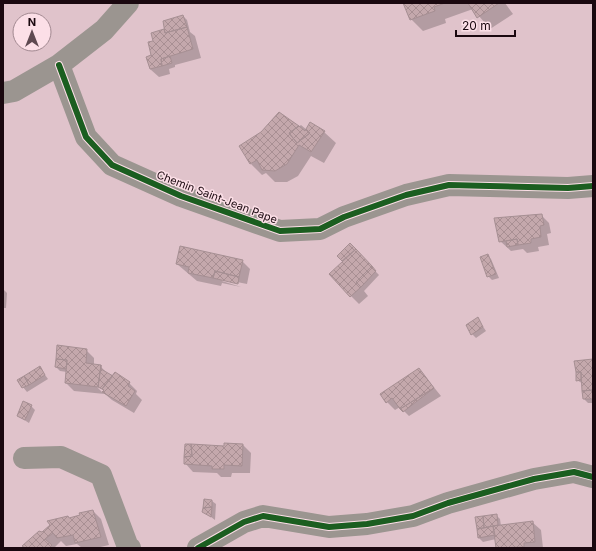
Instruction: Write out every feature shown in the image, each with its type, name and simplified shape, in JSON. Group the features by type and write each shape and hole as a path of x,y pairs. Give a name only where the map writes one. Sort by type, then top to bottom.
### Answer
{"street":[{"path":"3,93 14,91 59,65 104,30 128,3"},
{"name":"Chemin Saint-Jean Pape","path":"59,65 86,137 112,165 181,196 280,231 320,229 344,217 406,196 449,185 568,188 593,186"},
{"path":"24,458 61,457 101,475 128,547 130,548"},
{"path":"198,548 244,522 264,516 329,527 367,524 413,516 448,503 534,479 574,472 593,476"}],"building":[{"path":"403,3 445,3 434,7 435,11 410,20"},
{"path":"468,3 499,3 477,18"},
{"path":"183,15 187,27 165,33 163,21"},
{"path":"187,27 193,49 161,59 162,66 150,69 146,57 151,55 148,42 153,41 151,33 164,29 165,33"},
{"path":"170,56 172,63 162,66 161,59"},
{"path":"279,112 299,126 289,133 297,143 310,133 306,129 310,122 325,131 311,152 299,145 287,164 275,171 262,170 257,160 250,164 239,146 261,132"},
{"path":"299,126 305,131 306,129 310,133 297,143 289,133"},
{"path":"542,214 544,225 540,226 541,237 531,239 531,243 518,245 517,239 499,242 494,218"},
{"path":"517,239 518,245 507,247 506,241"},
{"path":"350,243 356,249 342,261 337,256"},
{"path":"180,246 243,260 239,277 215,271 213,278 188,273 189,267 176,264"},
{"path":"356,249 372,266 356,282 361,287 350,297 329,274"},
{"path":"488,254 496,274 487,277 480,257"},
{"path":"372,266 376,271 361,287 356,282"},
{"path":"215,271 239,277 238,284 213,278"},
{"path":"478,317 483,327 471,335 466,325"},
{"path":"57,345 87,349 86,363 101,365 98,387 65,383 67,360 56,359"},
{"path":"56,359 67,360 66,369 55,367"},
{"path":"593,359 593,390 582,391 581,372 576,372 574,361"},
{"path":"101,365 101,369 113,376 102,389 98,387"},
{"path":"40,366 45,375 29,385 24,376"},
{"path":"419,368 434,388 400,409 392,398 386,403 380,394"},
{"path":"115,372 130,382 128,386 135,391 126,406 102,392 104,390 102,389"},
{"path":"576,372 581,372 581,380 576,381"},
{"path":"24,376 29,385 22,388 17,380"},
{"path":"434,388 403,412 400,409"},
{"path":"593,390 593,399 583,399 582,391"},
{"path":"23,401 32,405 25,420 17,416"},
{"path":"224,443 243,444 242,466 224,465 224,469 212,469 212,466 184,464 184,457 192,456 191,444 224,446"},
{"path":"185,444 191,444 192,456 184,457"},
{"path":"204,499 212,500 212,507 203,508"},
{"path":"212,507 211,517 202,512 203,508"},
{"path":"93,510 101,537 75,543 73,535 57,538 53,533 45,539 52,545 49,548 25,548 22,546 39,531 42,532 50,525 47,521 68,516 69,518 80,515 79,513"},
{"path":"497,514 498,525 484,528 483,516"},
{"path":"483,516 484,528 477,529 475,517"},
{"path":"533,521 535,542 524,543 524,547 496,548 493,526"},
{"path":"493,526 495,535 478,538 477,529"}],"cycle path":[{"path":"59,65 86,137 112,165 181,196 280,231 320,229 344,217 406,195 449,185 568,188 593,186"},
{"path":"198,548 244,522 263,516 329,527 367,524 413,516 448,503 534,479 574,472 593,477"}]}
